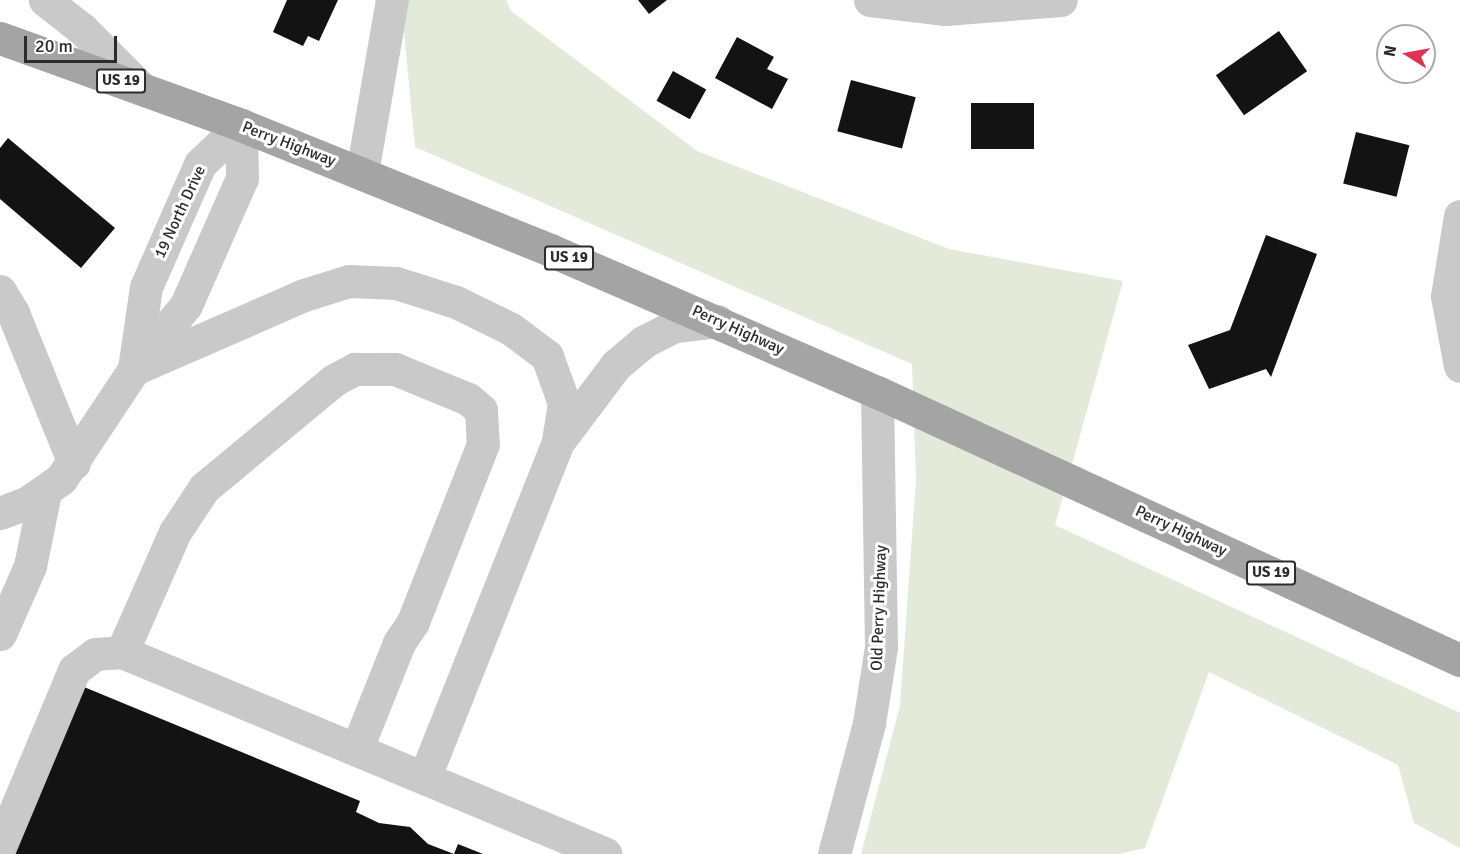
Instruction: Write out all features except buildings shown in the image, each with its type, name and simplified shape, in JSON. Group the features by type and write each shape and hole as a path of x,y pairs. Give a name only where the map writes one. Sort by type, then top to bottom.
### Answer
{"main road":[{"name":"Perry Highway","path":"0,39 241,125 718,321 1460,660"}],"street":[{"path":"45,0 82,29 142,89"},
{"path":"362,173 392,0"},
{"path":"870,0 945,9 1061,0"},
{"name":"19 North Drive","path":"134,369 146,287 200,164 241,125"},
{"name":"19 North Drive","path":"0,513 45,492 74,463 134,369 186,304 242,178 241,125"},
{"path":"1460,216 1447,297 1460,366"},
{"path":"134,369 327,286 349,281 396,283 480,312 547,356 564,403 558,442 425,776"},
{"path":"0,291 13,313 74,463"},
{"path":"558,442 616,366 643,342 675,326 718,321"},
{"path":"122,651 175,532 204,488 334,380 356,369 395,369 468,399 481,410 483,444 418,612 399,643 357,748"},
{"name":"Old Perry Highway","path":"834,854 869,723 881,647 877,392"},
{"path":"0,634 30,567 45,492"},
{"path":"0,847 74,670 95,654 122,651 425,776 606,854"}],"green space":[{"path":"401,0 506,0 511,11 697,151 949,249 1123,281 1055,525 1460,713 1460,848 1414,823 1398,765 1209,672 1145,848 1119,854 861,854 900,706 916,479 912,364 415,147"}]}
